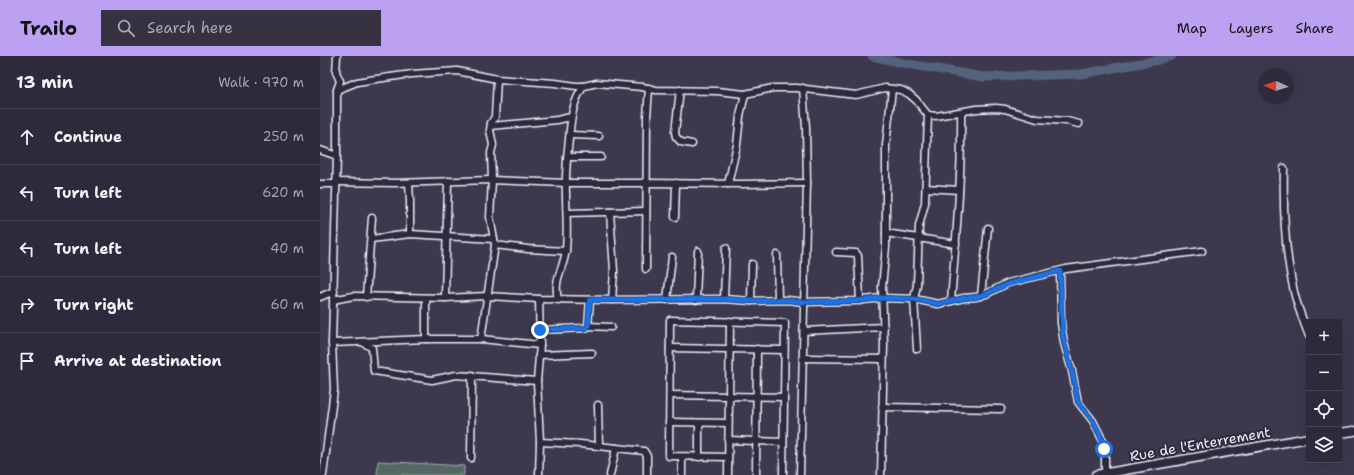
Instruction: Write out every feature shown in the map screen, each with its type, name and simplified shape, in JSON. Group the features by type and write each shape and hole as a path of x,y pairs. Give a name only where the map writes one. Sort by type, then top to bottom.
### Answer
{"street":[{"path":"322,474 334,390 332,343 337,156 337,90 340,81 336,72 337,56"},
{"path":"337,90 357,82 412,74 458,71 497,79 545,83 555,82 584,86 597,83 656,90 745,94 773,88 803,88 851,95 885,88 901,90 916,100 928,116 925,203 919,226 917,285 914,299 917,349"},
{"path":"481,339 494,242 490,217 492,144 490,130 495,117 497,79"},
{"path":"558,300 556,290 557,278 562,267 566,250 566,183 571,117 576,99 584,86"},
{"path":"646,269 647,117 649,88"},
{"path":"800,475 807,183 806,128 803,88"},
{"path":"881,475 884,327 882,287 886,247 886,145 892,89"},
{"path":"680,90 675,132 676,137 681,142 692,144"},
{"path":"728,184 737,145 740,116 745,94"},
{"path":"928,116 976,109 996,108 1005,109 1036,119 1067,121 1079,124"},
{"path":"951,301 962,140 961,112"},
{"path":"491,126 557,120 571,117"},
{"path":"570,136 599,136"},
{"path":"320,150 337,156"},
{"path":"568,157 601,157"},
{"path":"1284,168 1283,208 1285,246 1293,288 1306,327"},
{"path":"320,184 492,180 566,183 807,183"},
{"path":"445,298 448,181"},
{"path":"409,182 410,234"},
{"path":"675,217 676,183"},
{"path":"926,188 959,190"},
{"path":"567,213 646,211"},
{"path":"610,212 614,271 612,300"},
{"path":"366,297 372,218"},
{"path":"981,296 988,228"},
{"path":"886,233 956,244"},
{"path":"371,240 410,234 446,236 494,242 528,249 566,250"},
{"path":"724,299 726,248"},
{"path":"696,300 698,251"},
{"path":"333,300 353,296 426,298 487,296 558,300 724,299 751,301 788,300 804,302 860,301 882,298 914,299 938,304 981,296 993,292 1008,284 1066,269 1202,251"},
{"path":"836,252 852,252 858,256 860,301"},
{"path":"777,255 778,300"},
{"path":"667,300 672,257"},
{"path":"751,301 752,264"},
{"path":"1060,271 1061,323 1064,343 1072,371 1078,402 1093,421 1103,441 1106,464 1105,474"},
{"path":"320,297 334,292"},
{"path":"426,298 426,339"},
{"path":"538,299 540,345 537,381 540,475"},
{"path":"588,326 590,300"},
{"path":"728,457 669,456 670,320 785,322 783,475"},
{"path":"728,475 730,321"},
{"path":"540,330 586,328 588,326 611,327"},
{"path":"804,331 884,327"},
{"path":"332,343 426,339 481,339 540,345"},
{"path":"362,342 372,348 374,371 432,380 456,375 472,375 537,381"},
{"path":"670,348 784,350"},
{"path":"756,475 757,349"},
{"path":"539,355 592,354"},
{"path":"803,358 883,359"},
{"path":"471,458 472,375"},
{"path":"670,395 784,397"},
{"path":"598,405 599,446"},
{"path":"882,407 1001,409"},
{"path":"669,422 728,423"},
{"path":"699,423 699,457"},
{"path":"1342,433 1354,431"},
{"name":"Rue de l'Enterrement","path":"1096,475 1115,473 1306,439"},
{"path":"728,440 783,442"},
{"path":"540,442 644,451 647,456 647,475"},
{"path":"610,475 616,448"},
{"path":"682,457 682,475"}],"green space":[{"path":"378,461 464,466 464,475 377,475"}],"waterway":[{"path":"872,56 983,77 1081,74 1158,60 1172,56"}],"route":[{"path":"540,330 586,328 588,326 590,300 724,299 751,301 788,300 804,302 855,301 882,298 914,299 938,304 976,297 993,292 1008,284 1060,271 1061,323 1064,343 1072,371 1077,398 1078,402 1085,409 1099,432 1103,441 1104,449"}]}
